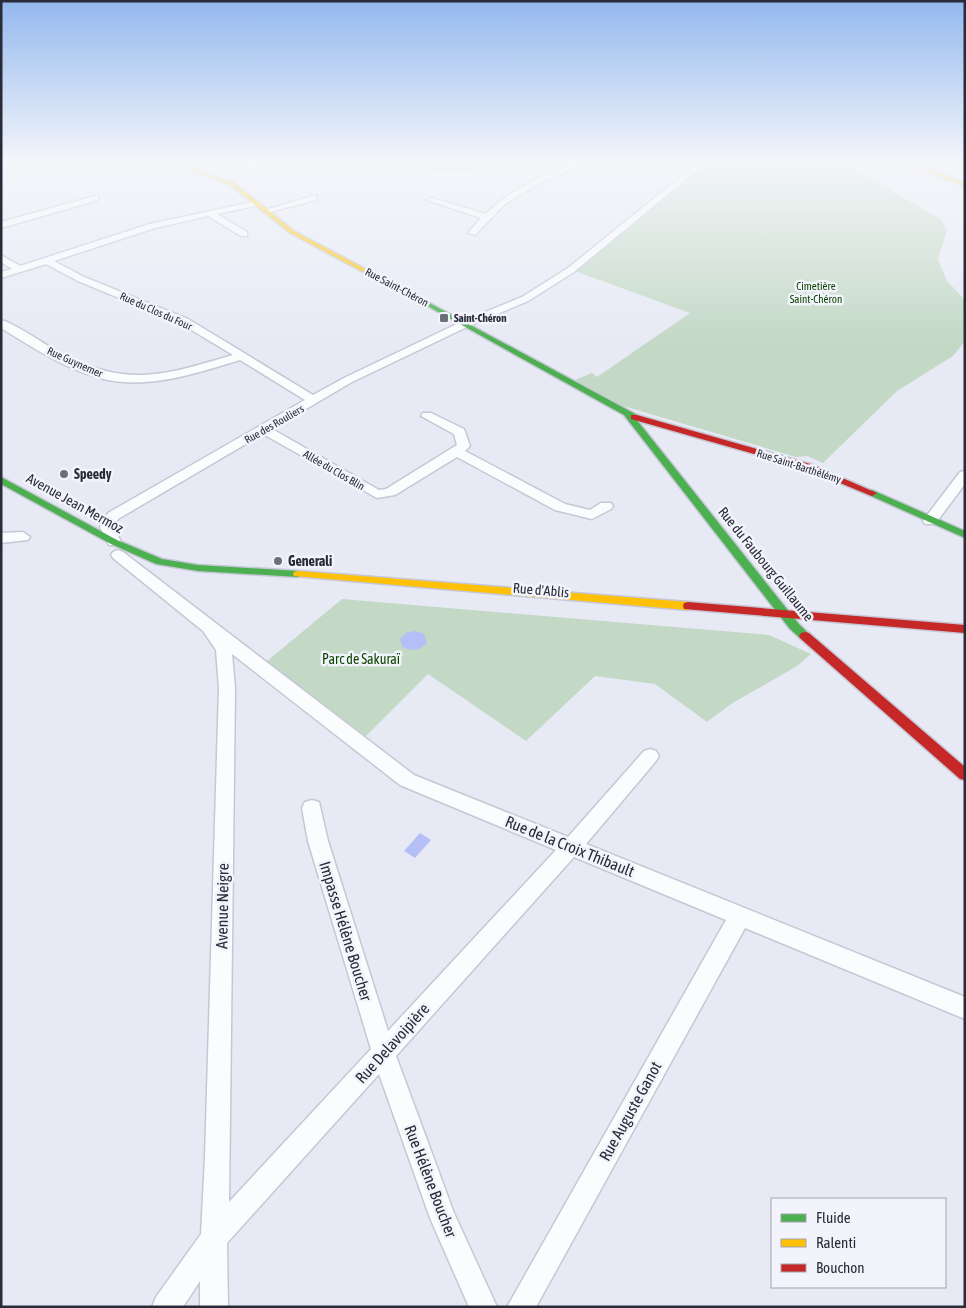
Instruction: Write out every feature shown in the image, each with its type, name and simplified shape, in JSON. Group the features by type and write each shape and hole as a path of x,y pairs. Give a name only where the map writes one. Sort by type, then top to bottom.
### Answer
{"street":[{"path":"1,275 153,226 172,222"},
{"path":"224,222 244,234"},
{"name":"Rue Saint-Chéron","path":"279,222 292,232 628,415"},
{"path":"472,233 482,222"},
{"name":"Rue des Rouliers","path":"116,549 107,527 113,516 348,380 464,324 525,299 571,270 630,222"},
{"path":"1,258 19,269"},
{"name":"Rue du Clos du Four","path":"46,260 81,279 184,321 313,400"},
{"name":"Rue Guynemer","path":"1,323 28,340 101,375 120,379 144,379 176,375 243,356"},
{"name":"Rue Saint-Barthélémy","path":"628,415 807,466 930,521 965,534"},
{"name":"Rue du Faubourg Guillaume","path":"628,415 794,626 965,775"},
{"path":"427,416 460,432 464,446 457,452 560,507 592,515 606,506"},
{"name":"Allée du Clos Blin","path":"264,430 377,494 390,492 457,452"},
{"path":"930,521 965,474"},
{"name":"Avenue Jean Mermoz","path":"1,480 116,549"},
{"name":"Avenue Jean Mermoz","path":"1,492 116,549 134,552"},
{"path":"1,538 22,537"},
{"name":"Avenue Neigre","path":"116,549 159,574 209,627 224,649 227,688 214,1307"},
{"name":"Rue d'Ablis","path":"134,552 159,574 965,640"},
{"name":"Rue d'Ablis","path":"159,574 198,568 304,574 965,629"},
{"name":"Rue de la Croix Thibault","path":"209,627 407,780 965,1008"},
{"name":"Rue Delavoipière","path":"166,1307 214,1238 571,847 650,756"},
{"name":"Impasse Hélène Boucher","path":"312,808 318,841 384,1052"},
{"name":"Rue Auguste Ganot","path":"521,1307 740,916"},
{"name":"Rue Hélène Boucher","path":"384,1052 443,1218 484,1307"}],"green space":[{"name":"Cimetière Saint-Chéron","path":"634,222 942,222 947,230 938,259 947,281 965,300 965,341 953,356 897,391 823,463 807,456 796,457 620,405 575,380 592,373 597,377 690,313 575,271"},
{"name":"Parc de Sakuraï","path":"342,599 769,635 811,654 797,666 731,704 707,722 655,684 595,676 526,741 428,674 366,736 266,662"}],"water":[{"path":"415,631 424,634 427,643 415,650 402,646 400,639 406,633"},
{"path":"420,833 431,840 415,858 404,851"}],"traffic: fast":[{"path":"424,302 634,417"},
{"path":"628,415 794,626 805,636"},
{"path":"1,480 114,542 160,562 198,568 298,574"},
{"path":"872,493 965,535"}],"traffic: slow":[{"path":"280,222 292,232 424,302"},
{"path":"298,574 688,606"}],"traffic: jam":[{"path":"634,417 807,466 872,493"},
{"path":"688,606 965,629"},
{"path":"805,636 965,775"}],"place":[{"name":"Saint-Chéron","path":"444,318"},
{"name":"Speedy","path":"64,474"},
{"name":"Generali","path":"278,561"}]}
